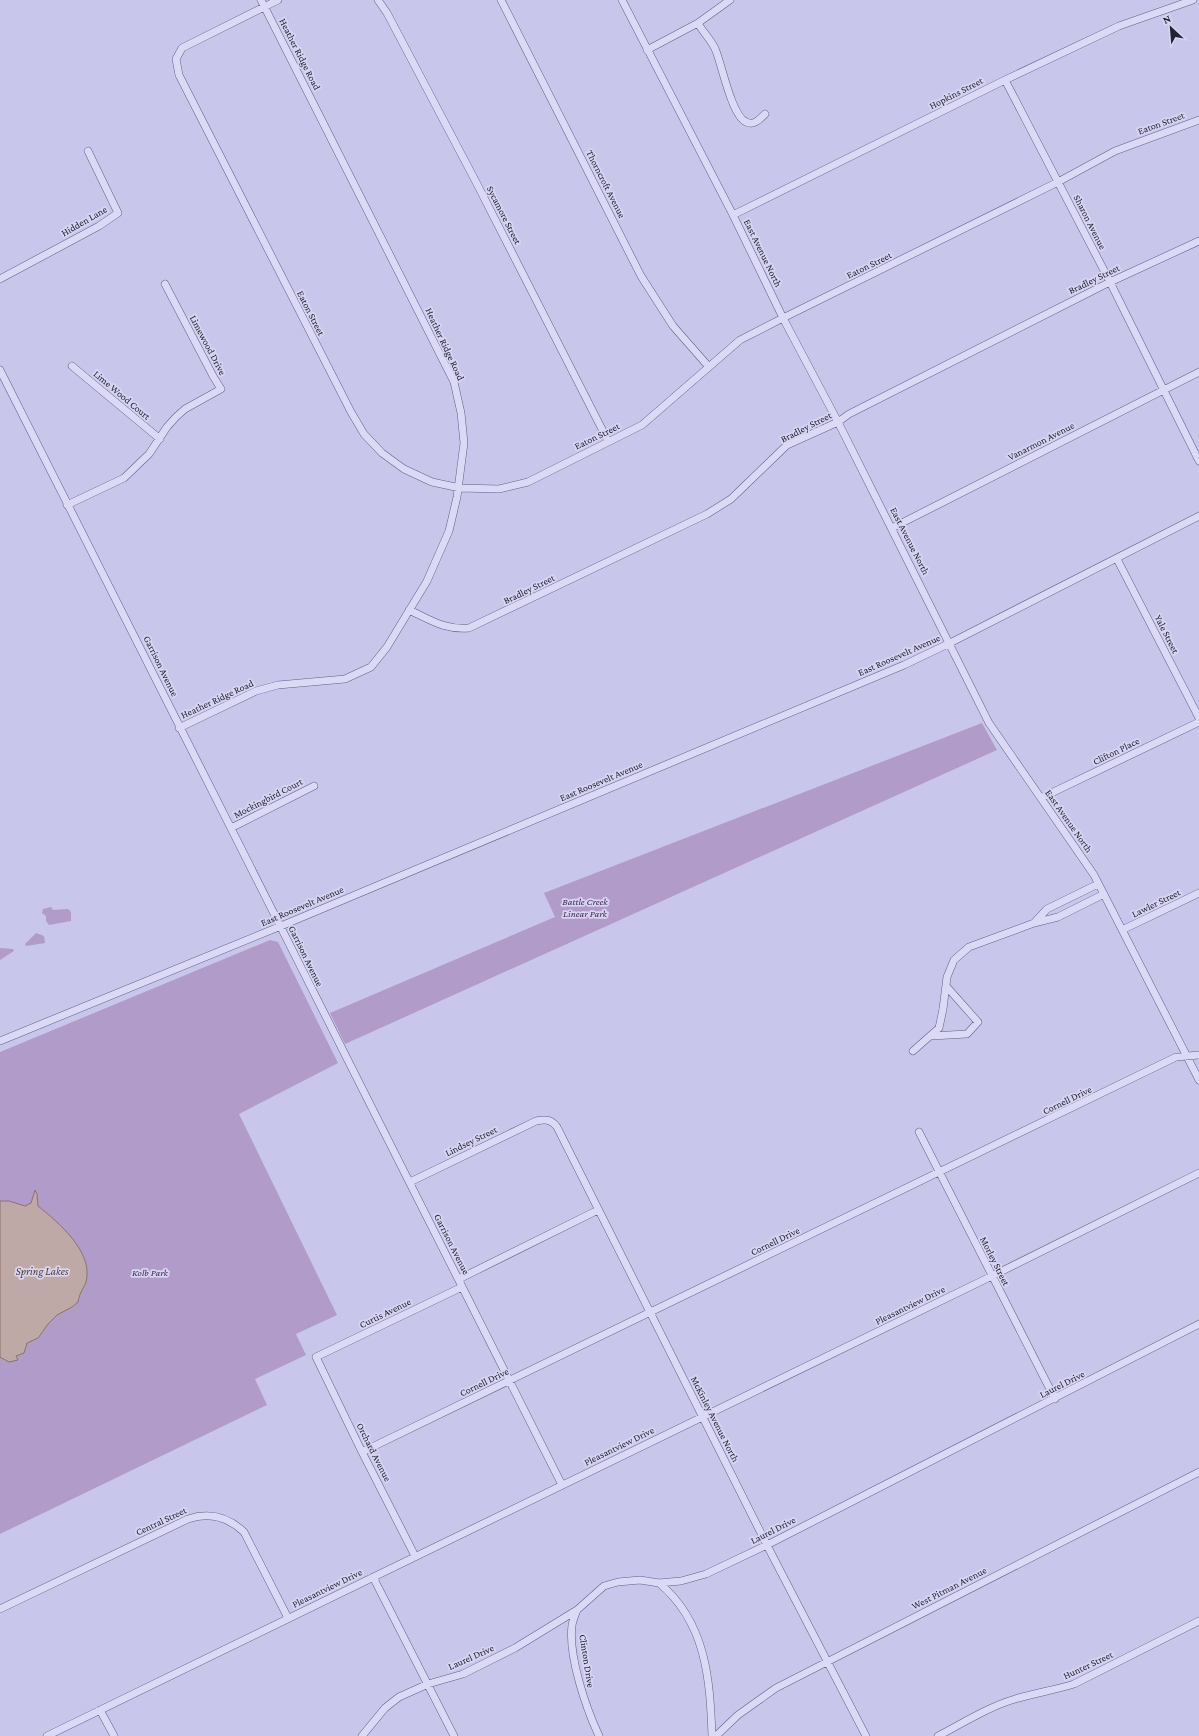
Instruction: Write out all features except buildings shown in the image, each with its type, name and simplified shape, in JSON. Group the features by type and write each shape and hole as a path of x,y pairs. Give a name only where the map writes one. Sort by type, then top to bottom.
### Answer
{"street":[{"path":"263,3 278,0"},
{"name":"Sycamore Street","path":"378,0 387,13 476,182 608,442"},
{"name":"Thorncroft Avenue","path":"501,0 641,276 673,326 709,367"},
{"name":"East Avenue North","path":"622,0 733,215 783,318 892,528 989,723 1068,835 1104,894 1199,1080"},
{"path":"647,50 698,23 730,0"},
{"name":"Hopkins Street","path":"733,215 1005,80 1119,26 1193,0"},
{"name":"Eaton Street","path":"263,3 182,48 176,59 179,75 351,412 364,434 382,453 404,469 432,482 460,488 499,489 528,482 642,425 740,340 1058,182 1115,151 1199,120"},
{"name":"Heather Ridge Road","path":"179,728 256,691 278,685 345,679 371,667 387,647 427,581 449,531 460,488 464,443 461,413 454,382 263,3"},
{"path":"698,23 705,36 715,47 732,102 738,115 746,123 751,123 755,122 765,114"},
{"name":"Sharon Avenue","path":"1005,80 1110,282 1199,461"},
{"name":"Hidden Lane","path":"0,279 99,226 118,213 88,151"},
{"name":"Bradley Street","path":"409,610 442,626 455,629 469,628 707,514 731,499 787,445 838,422 856,410 1110,282 1199,241"},
{"name":"Limewood Drive","path":"67,505 124,478 149,454 167,427 185,409 221,389 165,284"},
{"name":"Lime Wood Court","path":"72,366 160,439"},
{"name":"Garrison Avenue","path":"0,370 67,505 140,646 179,728 281,926 338,1043 410,1182 562,1485"},
{"name":"Vanarmon Avenue","path":"892,528 1199,372"},
{"name":"East Roosevelt Avenue","path":"0,1041 281,926 896,668 950,644 1199,516"},
{"name":"Yale Street","path":"1117,559 1199,718"},
{"name":"Clifton Place","path":"1041,798 1199,722"},
{"name":"Mockingbird Court","path":"231,828 314,786"},
{"path":"1034,923 1047,909 1098,884"},
{"name":"Lawler Street","path":"1122,930 1199,893"},
{"path":"913,1051 939,1028 947,977 954,960 969,947 1034,923 1058,917 1104,894"},
{"path":"931,1036 967,1034 978,1022 946,986"},
{"name":"Cornell Drive","path":"362,1452 1176,1058 1199,1055"},
{"name":"Lindsey Street","path":"410,1182 536,1121 541,1120"},
{"name":"McKinley Avenue North","path":"541,1120 552,1122 557,1127 767,1545 866,1736"},
{"name":"Morley Street","path":"918,1132 1055,1399"},
{"name":"Pleasantview Drive","path":"47,1736 992,1276 1199,1173"},
{"path":"459,1279 598,1210"},
{"name":"Curtis Avenue","path":"316,1357 462,1287"},
{"name":"Laurel Drive","path":"362,1736 385,1708 399,1697 428,1684 463,1674 509,1651 577,1610 604,1586 618,1582 640,1580 659,1583 681,1581 706,1574 767,1545 1055,1399 1199,1324"},
{"name":"Orchard Avenue","path":"316,1357 415,1556"},
{"name":"West Pitman Avenue","path":"716,1736 753,1703 776,1688 1199,1472"},
{"name":"Central Street","path":"0,1609 198,1515 222,1518 235,1524 244,1532 288,1618"},
{"path":"373,1577 454,1736"},
{"path":"659,1583 672,1594 686,1613 705,1658 710,1682 712,1736"},
{"name":"Clinton Drive","path":"577,1610 572,1625 572,1641 580,1686 599,1736"},
{"name":"Hunter Street","path":"938,1736 994,1707 1015,1699 1056,1690 1074,1684 1199,1621"},
{"path":"100,1710 114,1736"}],"green space":[{"name":"Battle Creek Linear Park","path":"982,723 997,750 345,1044 330,1013 555,917 544,893"},
{"path":"51,907 53,910 68,909 71,912 71,921 49,925 46,921 46,916 42,913 43,909"},
{"path":"36,933 44,936 45,943 26,946 25,944"},
{"name":"Kolb Park","path":"270,940 278,942 338,1063 239,1114 337,1315 296,1334 306,1355 255,1379 267,1405 0,1534 0,1052"},
{"path":"0,948 13,949 14,951 0,960"}],"water":[{"name":"Spring Lakes","path":"35,1190 37,1194 38,1206 64,1229 80,1249 85,1260 87,1271 86,1282 78,1302 57,1315 48,1324 38,1338 27,1343 24,1353 16,1356 18,1360 9,1362 0,1357 0,1201 9,1201 25,1206 31,1203"}]}
